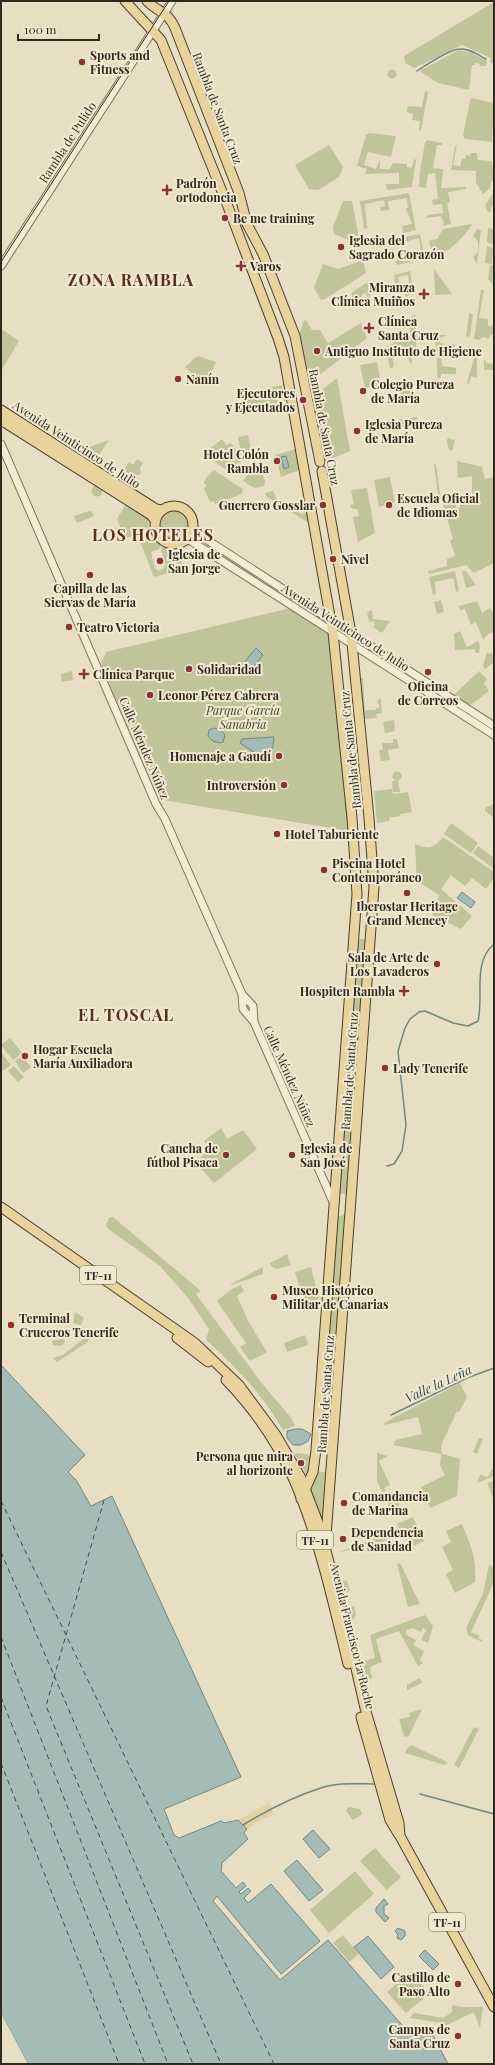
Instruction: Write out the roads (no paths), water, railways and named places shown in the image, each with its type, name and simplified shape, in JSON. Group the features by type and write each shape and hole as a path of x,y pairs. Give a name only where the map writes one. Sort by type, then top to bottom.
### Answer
{"main road":[{"name":"Rambla de Santa Cruz","path":"125,1 161,40 235,226 283,354 327,592 333,633 354,835 357,905 314,1466 303,1494"},
{"path":"147,1 153,7 164,12"},
{"name":"Rambla de Santa Cruz","path":"164,12 174,28 238,193 247,224 263,254 295,336 321,466 351,633 370,829 374,906 325,1550"},
{"path":"235,226 241,232 246,245 251,246 256,240"},
{"name":"Avenida Veinticinco de Julio","path":"1,410 156,509 161,510"},
{"name":"Avenida Veinticinco de Julio","path":"1,420 151,515 156,520"},
{"path":"173,506 184,509 191,517 192,530 185,540 176,544 162,540 156,532 156,520 161,510 173,506"},
{"path":"327,592 334,594 344,591"},
{"path":"354,835 366,832 370,829"},
{"path":"345,1063 362,1062"},
{"path":"334,1201 342,1198 351,1204 334,1214"},
{"name":"Avenida Francisco La Roche","path":"1,1207 195,1343 239,1385 266,1420 292,1460 303,1494 394,1820"},
{"name":"TF-11","path":"1,1215 175,1336 206,1360 246,1404 275,1445 294,1481 303,1494"},
{"name":"Avenida Francisco La Roche","path":"303,1494 319,1525 346,1626 375,1763 381,1774 394,1820"},
{"path":"319,1525 325,1524 328,1518"},
{"path":"330,1592 336,1601 342,1623 346,1626"},
{"name":"TF-11","path":"394,1820 400,1836 494,2007"}],"street":[{"name":"Rambla de Pulido","path":"1,266 172,1"},
{"name":"Calle Méndez Núñez","path":"1,444 156,804 165,819 242,994 242,1009 254,1022 334,1201"},
{"name":"Avenida Veinticinco de Julio","path":"192,530 494,726"},
{"name":"Avenida Veinticinco de Julio","path":"185,540 197,545 494,735"},
{"name":"Calle Méndez Núñez","path":"242,994 254,1002 254,1022"}],"water":[{"path":"286,456 289,467 284,469 281,457"},
{"path":"256,648 263,655 252,669 244,663"},
{"path":"214,728 221,730 225,735 223,742 219,743 213,741 208,736 209,730"},
{"path":"274,737 273,746 267,761 240,743 242,739"},
{"path":"462,892 475,902 471,908 457,898"},
{"path":"1,1365 85,1455 68,1472 76,1480 91,1506 112,1496 241,1777 164,1809 174,1835 179,1838 221,1821 224,1823 238,1820 247,1829 244,1833 248,1839 222,1863 221,1871 236,1888 243,1882 246,1886 239,1892 241,1894 248,1888 251,1891 244,1898 248,1903 271,1884 320,1941 281,1974 217,1896 213,1901 280,1980 328,1940 402,2025 412,2031 431,2031 448,2064 28,2064 1,2013"},
{"path":"302,1429 311,1434 308,1441 301,1445 293,1445 287,1438 287,1431"},
{"path":"313,1830 330,1849 319,1858 303,1839"},
{"path":"297,1860 323,1890 309,1901 284,1871"},
{"path":"384,1899 388,1904 384,1906 384,1914 389,1918 385,1922 376,1912 376,1908"},
{"path":"398,1928 405,1931 405,1936 401,1940 397,1938 398,1935 395,1931"},
{"path":"368,1936 394,1967 381,1979 354,1947"},
{"path":"425,1950 439,1964 433,1970 419,1956"}],"waterway":[{"path":"417,71 438,58 460,49 473,52 486,59"},
{"path":"387,1166 394,1164 402,1151 406,1125 398,1051 405,1028 410,1019 419,1012 425,1011 453,1023 468,1026 478,1021 480,1012 480,980 483,960 487,951 494,944"},
{"name":"Valle la Leña","path":"391,1415 467,1378 494,1368"},
{"path":"243,1825 281,1804 327,1786 341,1784 374,1784"},
{"path":"420,1794 494,1814"}],"tram line":[{"path":"1,262 169,1"}],"place":[{"name":"Sports and Fitness","path":"82,62"},
{"name":"Padrón ortodoncia","path":"167,190"},
{"name":"Be me training","path":"225,218"},
{"name":"Iglesia del Sagrado Corazón","path":"341,247"},
{"name":"Varos","path":"241,266"},
{"name":"Miranza Clínica Muiños","path":"424,294"},
{"name":"Clínica Santa Cruz","path":"369,328"},
{"name":"Antiguo Instituto de Higiene","path":"317,351"},
{"name":"Nanín","path":"178,379"},
{"name":"Colegio Pureza de María","path":"363,391"},
{"name":"Ejecutores y Ejecutados","path":"303,400"},
{"name":"Iglesia Pureza de María","path":"357,431"},
{"name":"Hotel Colón Rambla","path":"277,461"},
{"name":"Guerrero Gosslar","path":"323,505"},
{"name":"Escuela Oficial de Idiomas","path":"389,505"},
{"name":"Nivel","path":"333,559"},
{"name":"Iglesia de San Jorge","path":"160,561"},
{"name":"Capilla de las Siervas de María","path":"90,575"},
{"name":"Teatro Victoria","path":"69,627"},
{"name":"Solidaridad","path":"189,669"},
{"name":"Oficina de Correos","path":"428,672"},
{"name":"Clínica Parque","path":"84,674"},
{"name":"Leonor Pérez Cabrera","path":"150,695"},
{"name":"Homenaje a Gaudí","path":"279,756"},
{"name":"Introversión","path":"284,785"},
{"name":"Hotel Taburiente","path":"277,834"},
{"name":"Piscina Hotel Contemporáneo","path":"324,870"},
{"name":"Iberostar Heritage Grand Mencey","path":"407,893"},
{"name":"Sala de Arte de Los Lavaderos","path":"437,964"},
{"name":"Hospiten Rambla","path":"404,991"},
{"name":"Hogar Escuela María Auxiliadora","path":"25,1056"},
{"name":"Lady Tenerife","path":"385,1068"},
{"name":"Cancha de fútbol Pisaca","path":"226,1155"},
{"name":"Iglesia de San José","path":"292,1155"},
{"name":"Museo Histórico Militar de Canarias","path":"274,1297"},
{"name":"Terminal Cruceros Tenerife","path":"11,1325"},
{"name":"Persona que mira al horizonte","path":"301,1463"},
{"name":"Comandancia de Marina","path":"344,1503"},
{"name":"Dependencia de Sanidad","path":"343,1539"},
{"name":"Castillo de Paso Alto","path":"458,1984"},
{"name":"Campus de Santa Cruz","path":"458,2036"}],"district":[{"name":"ZONA RAMBLA","path":"131,279"},
{"name":"LOS HOTELES","path":"153,534"},
{"name":"EL TOSCAL","path":"126,1014"}],"park label":[{"name":"Parque García Sanabria","path":"243,717"}]}
